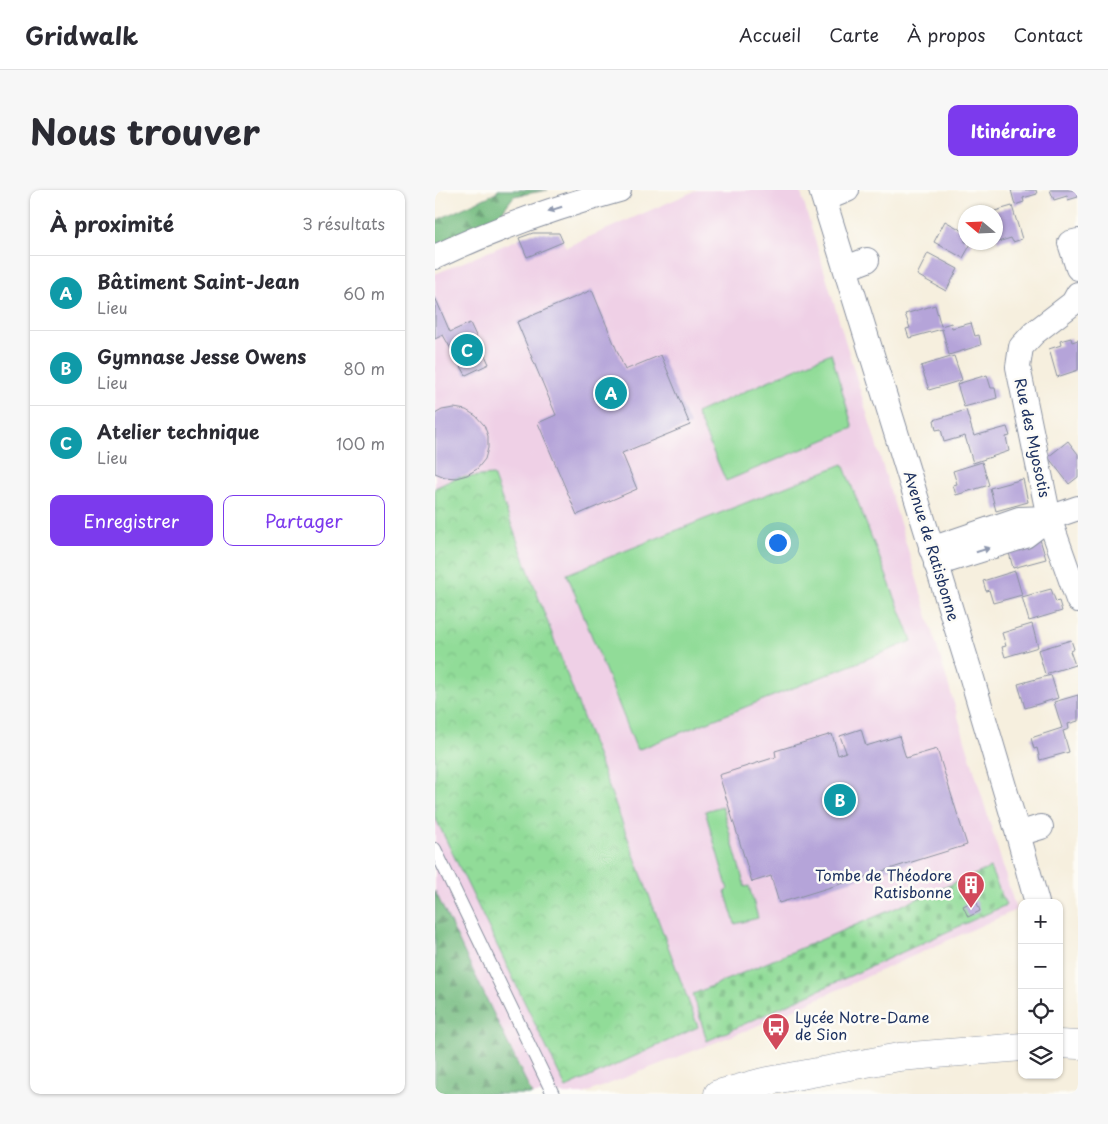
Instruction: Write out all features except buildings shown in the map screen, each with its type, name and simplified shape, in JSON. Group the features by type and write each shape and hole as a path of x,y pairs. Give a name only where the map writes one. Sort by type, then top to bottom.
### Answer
{"street":[{"path":"435,257 532,216 619,190"},
{"path":"823,194 847,190"},
{"name":"Avenue de Ratisbonne","path":"823,194 857,264 934,557 1036,899"},
{"path":"1078,240 1071,243 1078,268"},
{"name":"Rue des Myosotis","path":"1078,294 1073,303 1034,332 1021,347 1018,367 1049,518 1078,600"},
{"path":"934,557 1019,519 1049,518 1078,508"},
{"path":"1018,834 1041,827"},
{"path":"1063,1044 1078,1045"},
{"path":"718,1094 763,1082 899,1058 1018,1047"}],"lane":[{"path":"435,849 537,1057 553,1094"}],"shaded area":[{"path":"697,190 800,190 1016,910 752,1028 583,1094 435,1094 435,274 533,233 559,233 566,247"}],"green space":[{"path":"498,190 548,190 514,196 504,209 497,227 435,255 435,221 496,193"},
{"path":"831,353 853,428 726,481 696,413"},
{"path":"843,464 912,641 637,750 567,574"},
{"path":"493,475 698,1027 566,1088 435,817 435,488 456,478"},
{"path":"722,806 745,887 749,886 758,918 735,924 725,891 728,890 705,811"},
{"path":"990,868 1006,905 707,1041 693,994"},
{"path":"435,891 532,1094 435,1094"}],"place":[{"name":"Atelier technique","path":"467,350"},
{"name":"Bâtiment Saint-Jean","path":"611,393"},
{"name":"Gymnase Jesse Owens","path":"840,800"},
{"name":"Tombe de Théodore Ratisbonne","path":"971,909"},
{"name":"Lycée Notre-Dame de Sion","path":"776,1051"}]}
